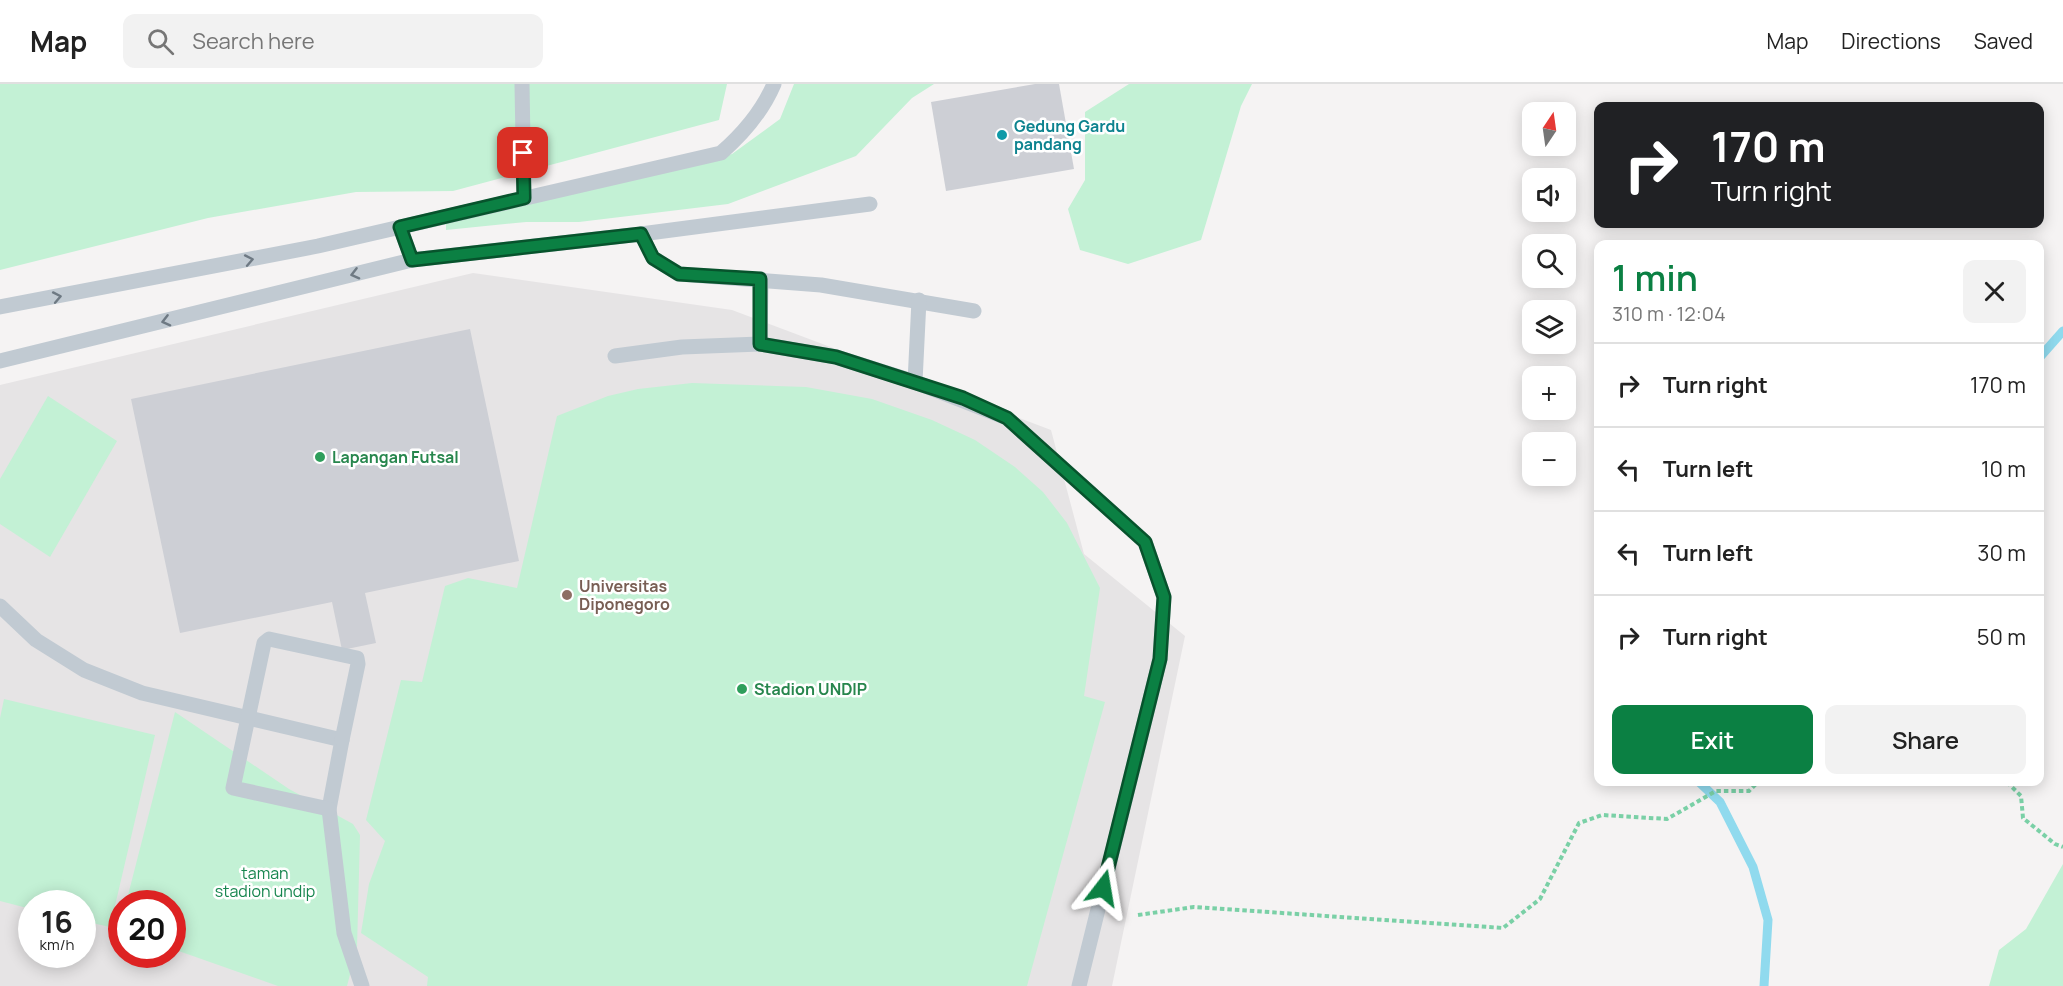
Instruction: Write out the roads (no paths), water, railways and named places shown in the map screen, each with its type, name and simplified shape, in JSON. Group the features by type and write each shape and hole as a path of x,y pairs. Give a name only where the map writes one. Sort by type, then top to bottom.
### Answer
{"lane":[{"path":"522,84 524,198"},
{"path":"0,308 318,246 721,153 744,132 767,100 774,84"},
{"path":"0,361 412,260 641,234 870,204"},
{"path":"400,227 412,260"},
{"path":"641,234 653,258 679,274 760,279 919,300 974,311"},
{"path":"760,279 760,344"},
{"path":"915,382 919,300"},
{"path":"615,356 682,347 760,344 836,357 915,382 1007,418 1145,542 1164,597 1160,659 1079,986"},
{"path":"0,607 36,640 84,670 142,693 342,740"},
{"path":"329,809 233,788 261,649 269,639 352,655 357,658 358,664 329,809 344,933 362,986"}],"waterway":[{"path":"2044,352 2063,331"},
{"path":"1703,786 1720,802 1753,867 1768,920 1764,986"}],"place":[{"name":"Gedung Gardu pandang","path":"1002,135"},
{"name":"Lapangan Futsal","path":"320,457"},
{"name":"Universitas Diponegoro","path":"567,595"},
{"name":"Stadion UNDIP","path":"742,689"}],"park label":[{"name":"taman stadion undip","path":"265,882"}]}
